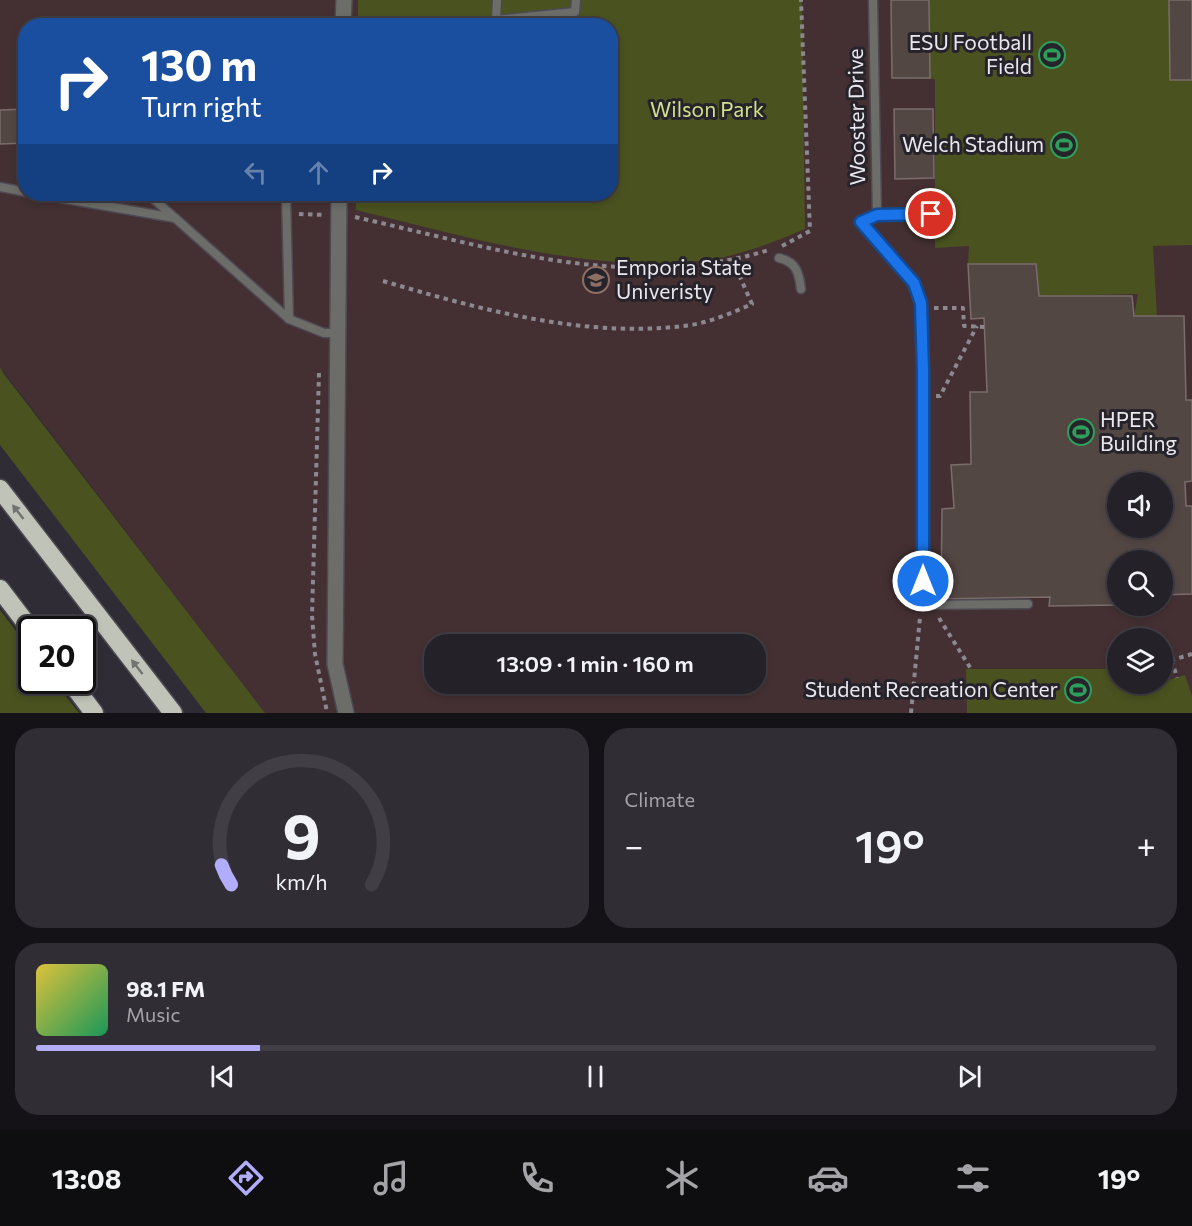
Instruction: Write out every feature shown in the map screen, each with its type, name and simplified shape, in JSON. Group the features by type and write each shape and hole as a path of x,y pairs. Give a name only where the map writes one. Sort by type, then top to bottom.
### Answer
{"highway":[{"path":"0,489 173,713"},
{"path":"0,589 21,616"},
{"path":"80,694 94,713"}],"street":[{"path":"343,18 344,0"},
{"path":"339,201 340,333 335,664 346,713"}],"lane":[{"path":"496,18 497,0"},
{"path":"516,18 575,12 576,0"},
{"name":"Wooster Drive","path":"873,0 877,215 861,222 914,283 921,309"},
{"path":"0,187 18,190"},
{"path":"77,201 175,218"},
{"path":"156,201 289,319 324,333 340,333"},
{"path":"286,201 289,319"},
{"path":"877,215 931,214"},
{"path":"779,258 789,261 799,272 801,289"},
{"path":"921,309 926,605 1028,604"}],"path":[{"path":"355,217 551,259 609,268 646,270 730,262 782,246 810,231 801,0"},
{"path":"286,213 328,216"},
{"path":"383,282 432,296 522,315 591,327 645,329 686,326 752,304 740,276"},
{"path":"921,309 963,308 964,326 984,327"},
{"path":"924,395 940,396 977,327"},
{"path":"319,368 312,615 316,664 327,713"},
{"path":"926,605 971,669"},
{"path":"911,713 914,667 926,605"},
{"path":"1173,660 1192,654"},
{"path":"1173,664 1177,678"}],"shaded area":[{"name":"Emporia State Univeristy","path":"0,0 1192,0 1192,713 265,713 0,367"}],"green space":[{"name":"Wilson Park","path":"358,0 802,0 805,229 763,246 719,258 675,263 630,263 536,252 356,210 356,201 618,201 618,18 358,18"},
{"name":"Welch Stadium","path":"891,0 1192,0 1192,245 1153,246 1157,316 1134,316 1138,294 1039,296 1036,264 968,264 969,246 935,248 935,79 892,78"},
{"path":"0,367 265,713 206,713 0,445"},
{"path":"0,610 18,634 18,694 64,694 79,713 0,713"},
{"name":"Student Recreation Center","path":"966,669 1107,669 1107,694 1173,694 1173,679 1185,675 1192,696 1192,713 967,713"}],"building":[{"path":"891,0 929,0 930,78 892,78"},
{"path":"1169,0 1192,0 1192,80 1170,80"},
{"path":"18,109 18,143 0,144 0,110"},
{"path":"894,109 933,109 934,178 895,179"},
{"name":"HPER Building","path":"968,264 1036,264 1039,296 1132,296 1134,316 1184,316 1186,400 1192,400 1192,481 1185,482 1186,506 1192,506 1192,594 1173,595 1173,550 1107,550 1107,605 1049,606 1050,597 941,599 942,509 954,508 951,465 971,464 970,392 987,392 984,318 971,319"}],"place":[{"name":"ESU Football Field","path":"1052,55"},
{"name":"Welch Stadium","path":"1064,145"},
{"name":"Emporia State Univeristy","path":"596,280"},
{"name":"HPER Building","path":"1081,432"},
{"name":"Student Recreation Center","path":"1078,690"}],"route":[{"path":"923,581 923,323 921,303 914,283 902,265 861,222 877,215 931,214"}]}
